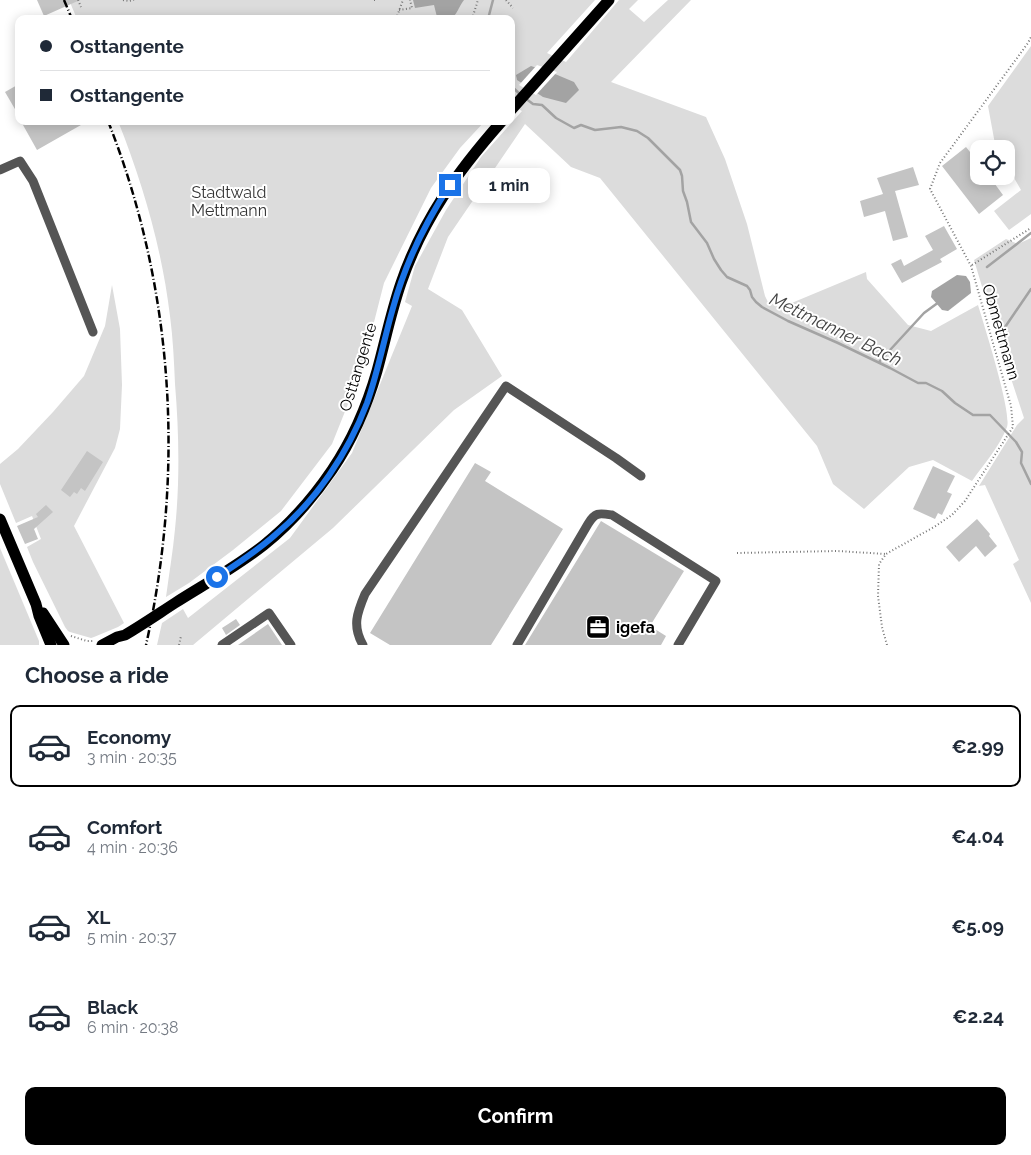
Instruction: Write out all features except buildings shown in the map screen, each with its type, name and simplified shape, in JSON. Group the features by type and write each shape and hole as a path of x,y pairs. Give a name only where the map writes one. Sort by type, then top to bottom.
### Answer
{"main road":[{"path":"515,106 608,1"},
{"name":"Osttangente","path":"116,645 136,628 242,561 276,535 310,500 332,470 351,438 366,404 378,369 398,291 419,239 454,180 472,155 498,125"},
{"path":"0,519 51,645"},
{"path":"36,604 66,640"},
{"name":"Osttangente","path":"99,643 125,636"}],"street":[{"path":"0,170 20,161 33,181 94,332"},
{"path":"363,645 356,627 358,610 366,594 506,386 641,476"},
{"path":"517,645 593,516 601,513 612,515 716,581 678,645"},
{"path":"222,645 269,613 291,645"}],"path":[{"path":"78,0 81,7"},
{"path":"124,0 134,0"},
{"path":"397,15 403,0"},
{"path":"399,10 412,8 410,0"},
{"path":"473,15 478,0"},
{"path":"506,0 513,8"},
{"name":"Obmettmann","path":"886,554 934,527 952,515 966,501 1013,427 1011,406 971,266 930,189 940,163 1031,37"},
{"path":"971,266 1031,228"},
{"path":"737,553 837,551 886,554"},
{"path":"886,554 879,564 878,596 882,627 887,645"},
{"path":"179,645 182,636"},
{"path":"66,640 99,643"}],"green space":[{"path":"69,0 595,0 547,53 566,62 619,0 638,0 629,9 644,22 668,0 691,0 611,82 706,117 725,159 747,224 768,302 782,307 866,272 867,279 908,325 931,331 978,305 997,368 1005,404 1007,427 1004,434 972,481 933,460 909,467 864,509 833,484 817,446 600,178 571,167 525,124 448,237 428,289 462,310 502,376 454,410 333,528 193,645 157,645 162,623 183,609 188,618 290,538 352,453 412,306 405,302 415,266 446,210 481,157 510,125 515,125 515,119 522,111 515,107 515,15 75,15"},
{"path":"1031,46 1031,214 1009,230 994,211 1021,190 1015,180 1015,140 994,140 988,106"},
{"name":"Stadtwald Mettmann","path":"120,125 481,125 460,148 431,188 384,283 362,369 332,444 281,511 189,583 166,597 177,511 178,475 172,333 157,241 136,169"},
{"path":"1031,238 1031,603 1013,564 1019,560 985,485 979,486 1017,425 1024,418 974,260 1006,239 1018,244"},
{"path":"112,285 120,329 122,385 120,429 115,448 74,526 124,623 91,638 70,632 65,627 27,547 41,539 32,516 16,523 0,484 0,464 18,449 84,376 105,326"},
{"path":"0,548 39,641 39,645 0,645"}],"shaded area":[{"path":"413,0 464,0 455,15 436,15 434,5 415,8"},
{"path":"531,66 574,82 579,90 566,103 543,97 517,80 516,75"},
{"path":"957,275 966,276 970,282 971,293 948,311 942,310 931,297 932,291"}],"pier":[{"path":"537,65 557,72 536,95 519,85"}],"waterway":[{"name":"Mettmanner Bach","path":"489,15 493,0"},
{"name":"Mettmanner Bach","path":"515,90 521,95"},
{"name":"Mettmanner Bach","path":"525,98 533,104 542,105 556,118 574,128 581,125 595,130 621,127 637,131 648,138 680,170 691,222 707,243 714,259 727,277 747,286 756,302 788,321 838,343 918,383 926,383 942,391 955,403 973,415 990,415 1016,442 1022,452 1021,463 1031,484"},
{"path":"987,267 1031,233"},
{"path":"1001,333 1031,289"},
{"path":"879,362 924,313 939,302"}],"railway":[{"path":"64,0 70,15"},
{"path":"109,125 130,184 147,249 159,314 166,380 169,447 166,513 158,579 146,645"}],"place":[{"name":"igefa","path":"598,627"}],"route":[{"path":"217,577 252,554 286,526 310,500 339,460 366,404 378,369 393,308 409,261 424,228 450,185"}]}
